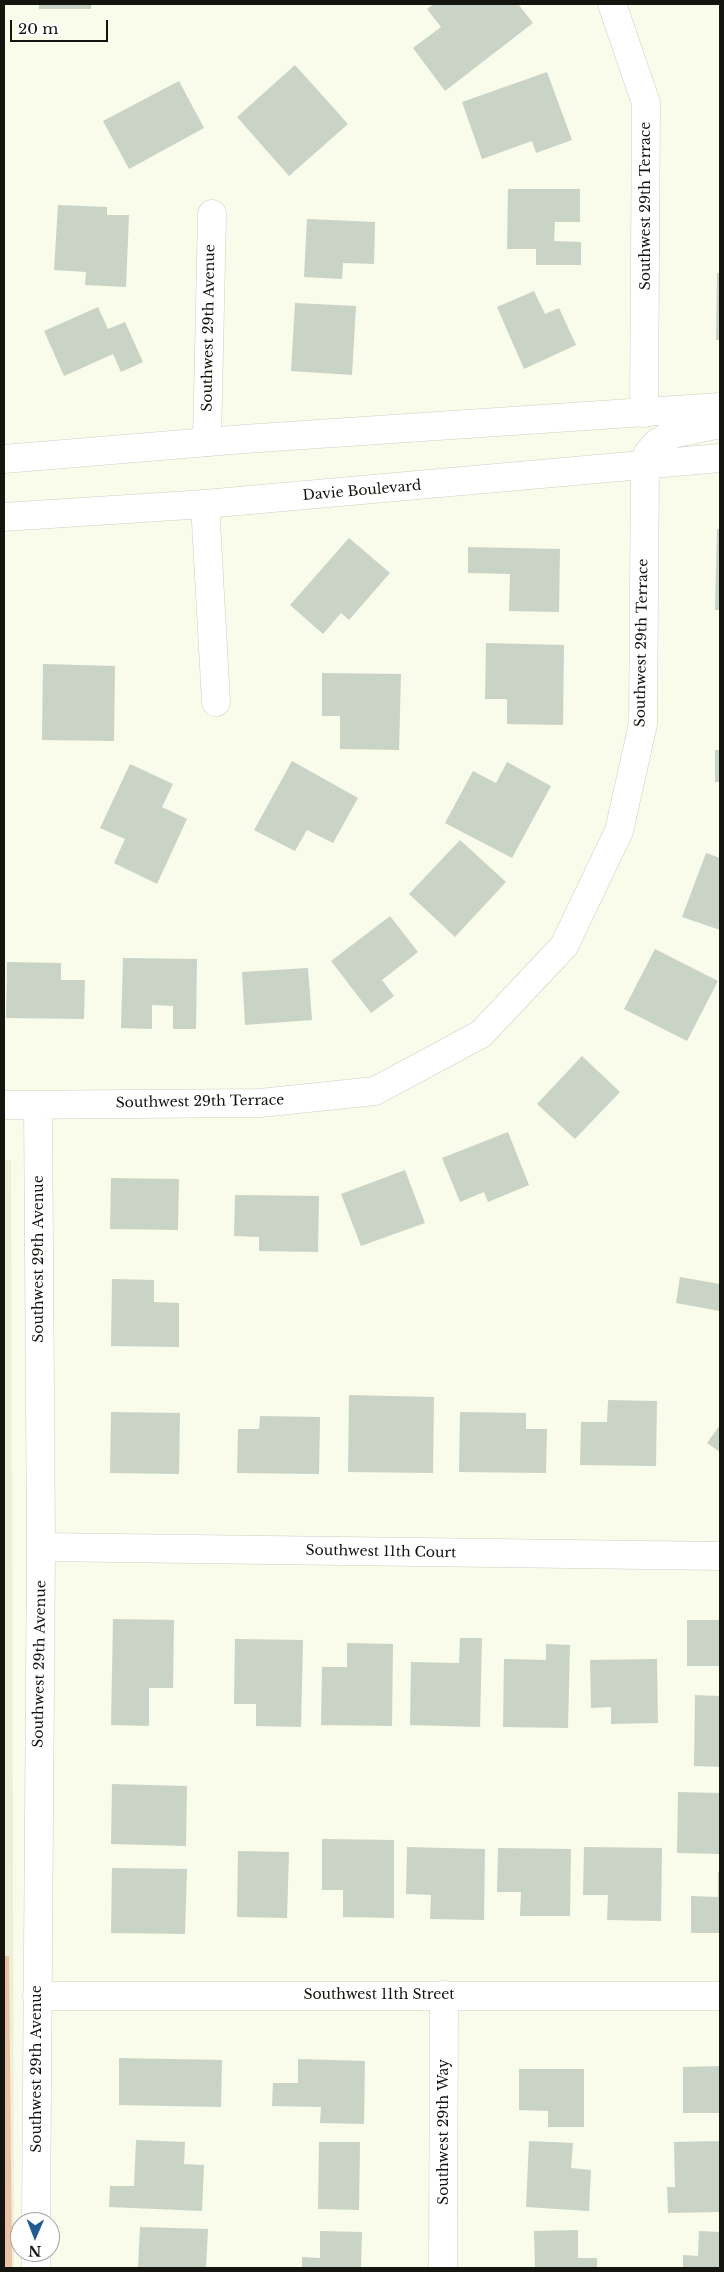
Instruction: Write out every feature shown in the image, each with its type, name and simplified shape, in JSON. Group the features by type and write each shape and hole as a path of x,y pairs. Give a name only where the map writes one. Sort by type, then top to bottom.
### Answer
{"street":[{"name":"Southwest 29th Terrace","path":"612,4 646,103 644,413"},
{"name":"Southwest 29th Avenue","path":"207,442 212,214"},
{"path":"4,459 207,442 720,407"},
{"path":"645,466 648,453 657,443 672,434 720,424"},
{"name":"Davie Boulevard","path":"4,517 205,504 720,458"},
{"name":"Southwest 29th Terrace","path":"4,1105 260,1103 375,1091 481,1034 564,946 620,831 643,724 645,466"},
{"path":"205,504 216,702"},
{"name":"Southwest 29th Avenue","path":"36,2212 41,1547 38,1105"},
{"name":"Southwest 11th Court","path":"41,1547 720,1556"},
{"name":"Southwest 29th Way","path":"443,2268 444,1995"},
{"name":"Southwest 11th Street","path":"37,1996 720,1996"}],"shaded area":[{"path":"4,1160 11,1160 14,2212 10,2212 10,2262 14,2262 14,2268 4,2268"},
{"path":"4,1956 9,1956 11,2212 10,2262 12,2262 12,2268 4,2268"}],"building":[{"path":"39,4 91,4 91,9 39,9"},
{"path":"434,4 518,4 533,23 445,91 413,48 441,27 427,9"},
{"path":"295,65 348,124 289,176 237,117"},
{"path":"547,72 572,140 536,153 532,141 482,159 462,102"},
{"path":"179,81 204,128 129,169 103,121"},
{"path":"508,189 580,189 580,222 555,222 554,241 581,242 581,265 536,265 536,249 507,249"},
{"path":"58,205 107,207 107,215 129,215 126,287 85,285 86,272 54,270"},
{"path":"307,219 375,222 374,264 343,263 342,279 304,277"},
{"path":"717,273 720,273 720,340 716,340"},
{"path":"534,291 545,314 559,308 576,345 524,369 497,307"},
{"path":"295,303 356,306 352,375 291,371"},
{"path":"98,307 108,329 125,322 143,362 121,372 113,354 64,376 44,331"},
{"path":"717,529 720,529 720,610 715,610"},
{"path":"349,538 390,573 349,620 341,613 323,634 290,605"},
{"path":"468,547 560,549 559,612 509,611 510,574 468,573"},
{"path":"486,643 564,645 563,725 507,724 507,699 485,699"},
{"path":"43,664 115,666 114,741 42,740"},
{"path":"322,673 401,674 399,750 340,749 340,716 322,716"},
{"path":"715,750 720,750 720,782 715,782"},
{"path":"292,761 358,798 333,843 307,830 295,851 254,830"},
{"path":"507,762 551,786 512,858 445,823 473,771 496,783"},
{"path":"130,764 173,784 162,807 187,819 157,884 114,863 125,839 100,828"},
{"path":"460,840 506,882 455,937 409,894"},
{"path":"706,853 720,858 720,930 682,917"},
{"path":"390,916 418,952 382,980 394,996 371,1013 331,961"},
{"path":"655,949 718,981 687,1041 624,1009"},
{"path":"123,958 197,959 196,1029 173,1029 173,1006 152,1005 152,1029 121,1028"},
{"path":"7,962 61,963 61,980 85,980 84,1019 6,1018"},
{"path":"308,968 312,1020 245,1025 242,972"},
{"path":"582,1056 620,1092 575,1139 537,1104"},
{"path":"508,1132 529,1185 488,1202 484,1192 460,1202 442,1158"},
{"path":"405,1170 425,1223 361,1246 341,1194"},
{"path":"111,1178 179,1179 178,1230 110,1229"},
{"path":"235,1195 319,1196 318,1252 259,1251 259,1237 234,1236"},
{"path":"680,1277 720,1284 720,1311 676,1303"},
{"path":"112,1279 154,1280 154,1302 179,1303 179,1347 111,1346"},
{"path":"349,1395 434,1397 433,1473 348,1472"},
{"path":"608,1400 657,1401 656,1466 580,1465 581,1422 607,1422"},
{"path":"111,1412 180,1413 179,1474 110,1473"},
{"path":"460,1412 526,1413 526,1429 547,1429 546,1473 459,1472"},
{"path":"260,1416 320,1417 319,1474 237,1473 238,1429 259,1429"},
{"path":"720,1425 720,1452 707,1443"},
{"path":"113,1619 174,1620 173,1688 149,1688 149,1726 111,1725"},
{"path":"687,1620 720,1620 720,1666 687,1666"},
{"path":"460,1638 482,1638 480,1727 410,1725 411,1662 459,1663"},
{"path":"235,1639 303,1640 301,1727 256,1726 256,1704 234,1704"},
{"path":"347,1643 393,1644 392,1726 321,1725 322,1667 347,1667"},
{"path":"546,1644 570,1645 568,1728 503,1727 504,1659 546,1660"},
{"path":"657,1659 658,1723 611,1724 611,1707 591,1708 590,1660"},
{"path":"695,1695 720,1696 720,1767 694,1766"},
{"path":"112,1784 187,1786 186,1846 111,1844"},
{"path":"678,1792 720,1793 720,1854 677,1853"},
{"path":"322,1839 394,1840 394,1918 343,1917 343,1890 322,1890"},
{"path":"407,1847 485,1849 484,1920 430,1919 431,1895 406,1894"},
{"path":"584,1847 662,1848 661,1921 607,1920 608,1895 583,1895"},
{"path":"498,1848 571,1849 570,1916 520,1916 521,1892 497,1892"},
{"path":"238,1851 289,1852 287,1918 237,1917"},
{"path":"112,1868 187,1869 185,1934 111,1933"},
{"path":"718,1872 720,1872 720,1933 691,1933 691,1896 718,1897"},
{"path":"119,2058 222,2060 221,2107 119,2105"},
{"path":"298,2059 365,2061 364,2124 320,2123 321,2107 272,2106 273,2083 298,2083"},
{"path":"720,2066 720,2113 683,2113 683,2067"},
{"path":"519,2069 584,2069 584,2127 548,2127 548,2111 519,2110"},
{"path":"136,2140 185,2142 184,2164 204,2165 202,2211 109,2207 110,2186 134,2186"},
{"path":"529,2141 573,2143 571,2168 591,2170 589,2211 526,2207"},
{"path":"720,2141 720,2212 668,2213 667,2187 675,2187 674,2142"},
{"path":"319,2142 360,2142 359,2210 318,2209"},
{"path":"140,2227 208,2229 206,2268 138,2268"},
{"path":"578,2230 578,2258 597,2258 597,2268 535,2268 534,2231"},
{"path":"320,2231 362,2232 361,2268 302,2268 302,2257 320,2258"},
{"path":"699,2231 720,2232 720,2268 683,2268 683,2255 698,2256"}]}
